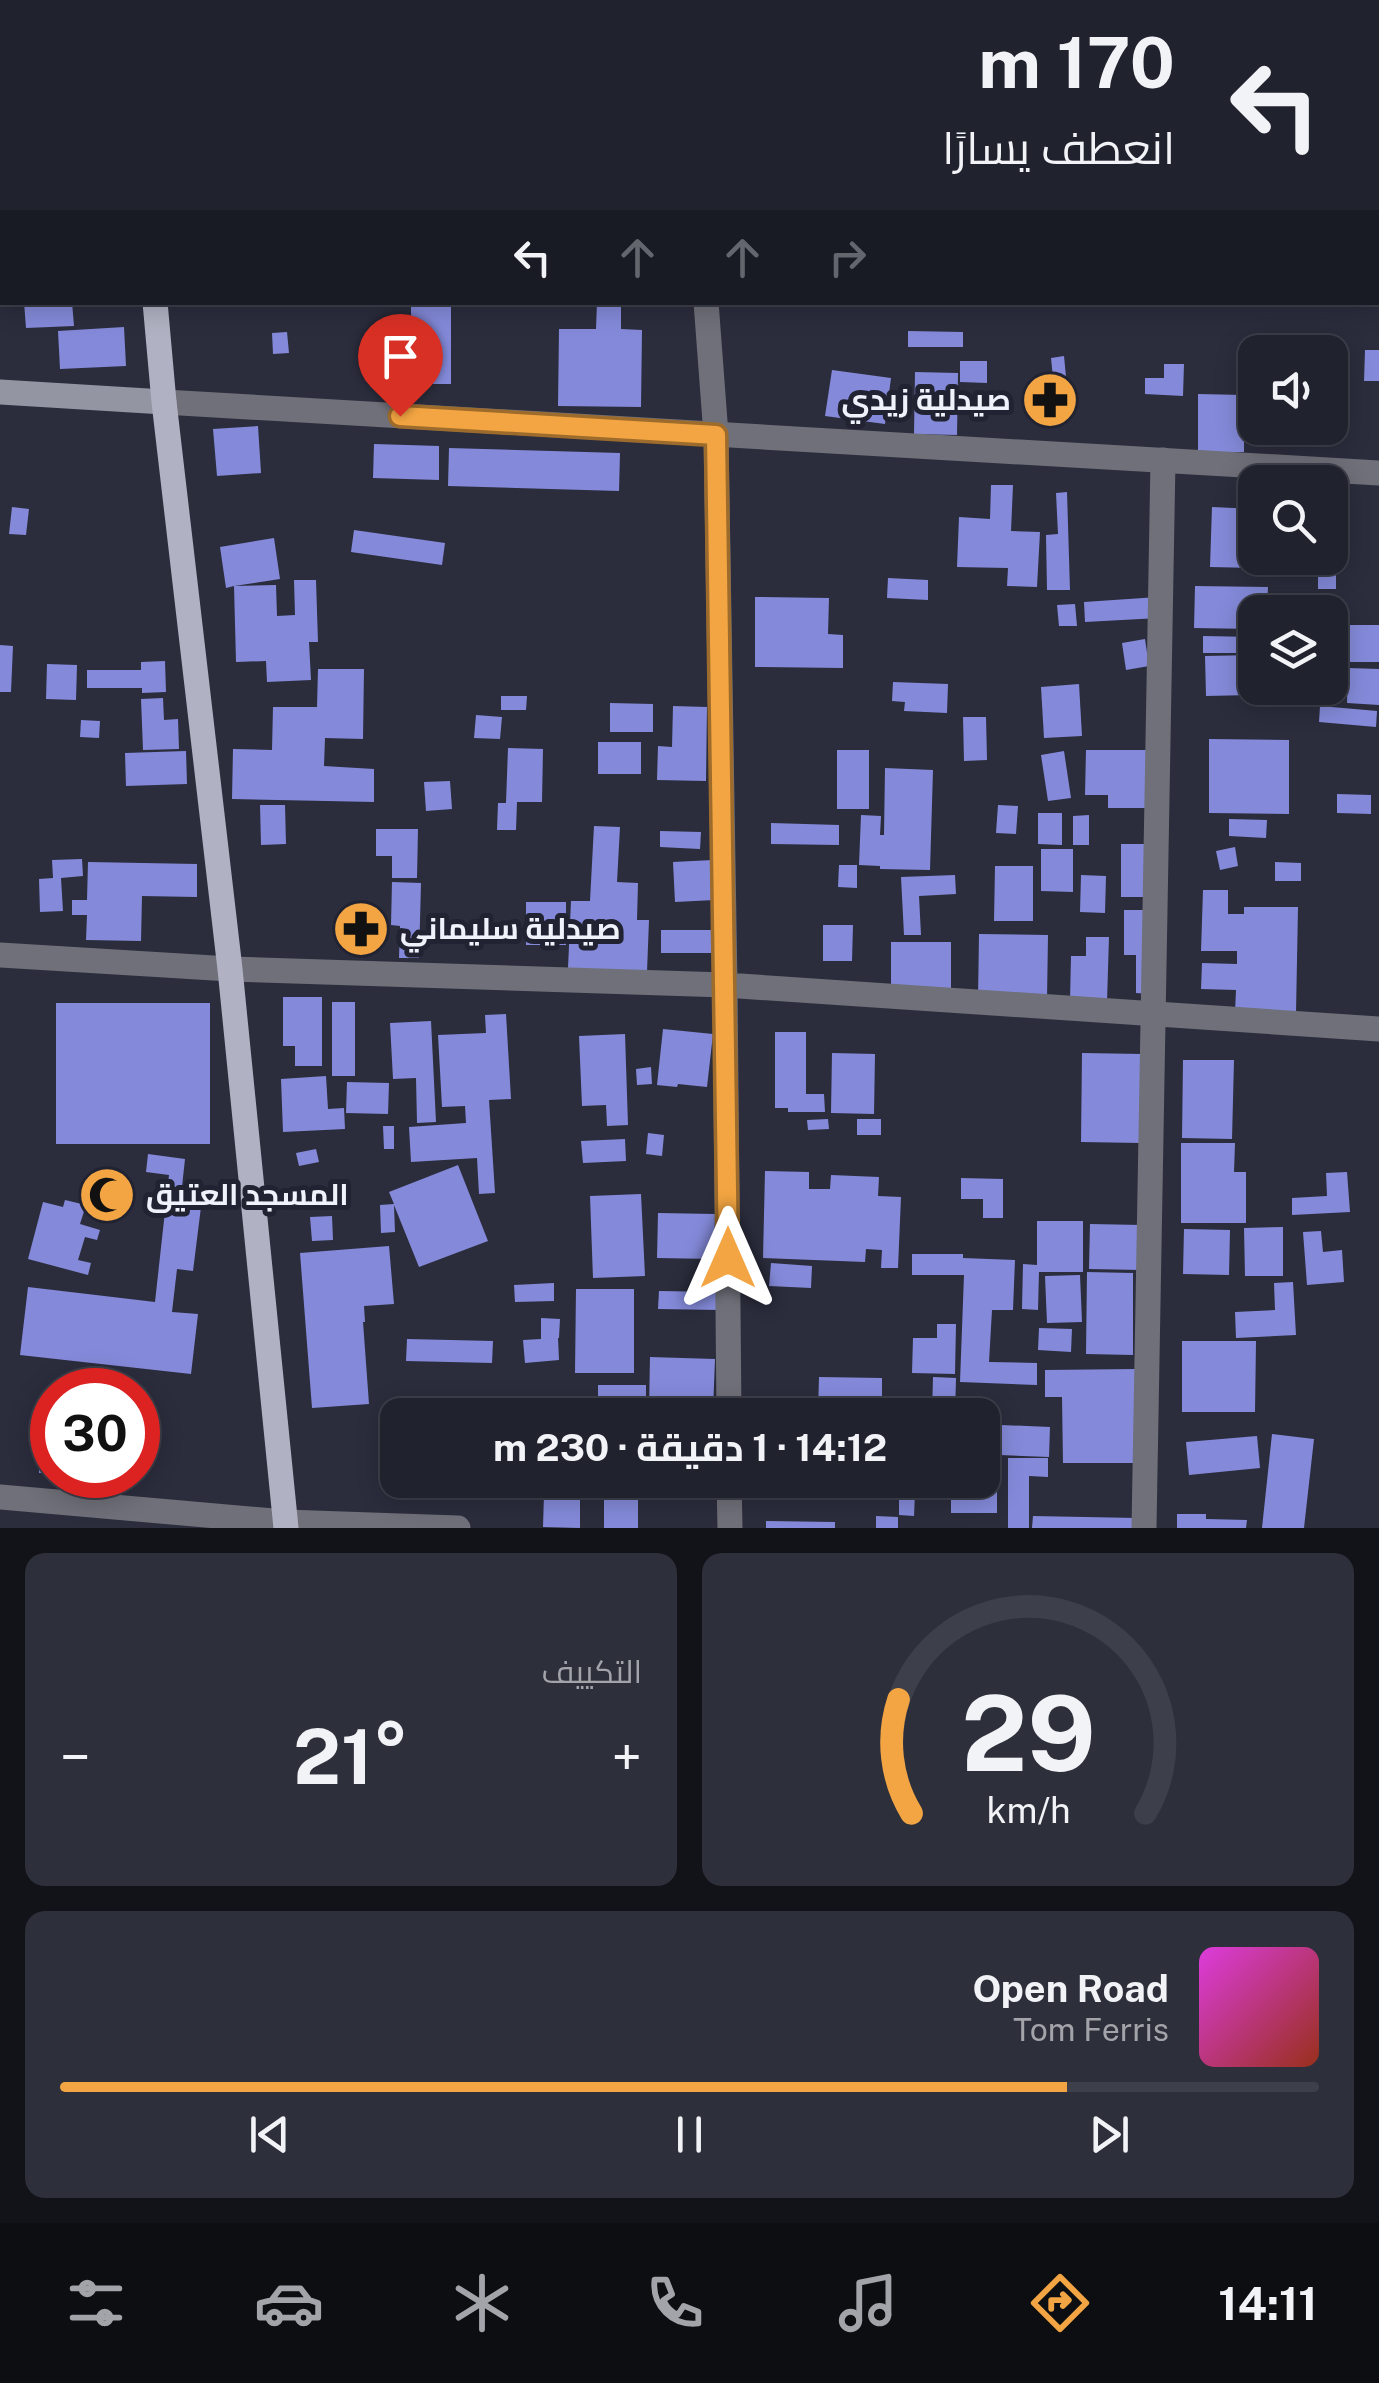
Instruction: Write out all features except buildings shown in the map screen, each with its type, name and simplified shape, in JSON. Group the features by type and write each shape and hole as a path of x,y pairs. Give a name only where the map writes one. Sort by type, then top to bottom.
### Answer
{"main road":[{"path":"155,305 230,969 285,1525"},
{"path":"0,392 164,402"}],"street":[{"path":"706,305 716,435 729,1398"},
{"path":"164,402 1379,473"},
{"path":"1144,1528 1163,460"},
{"path":"0,955 230,969 725,985 1379,1029"},
{"path":"0,1498 285,1525 458,1528"},
{"path":"730,1498 730,1528"}],"place":[{"name":"صيدلية زيدي","path":"1050,400"},
{"name":"صيدلية سليماني","path":"361,929"},
{"name":"المسجد العتيق","path":"107,1195"}],"route":[{"path":"400,416 716,435 728,1258"}]}
